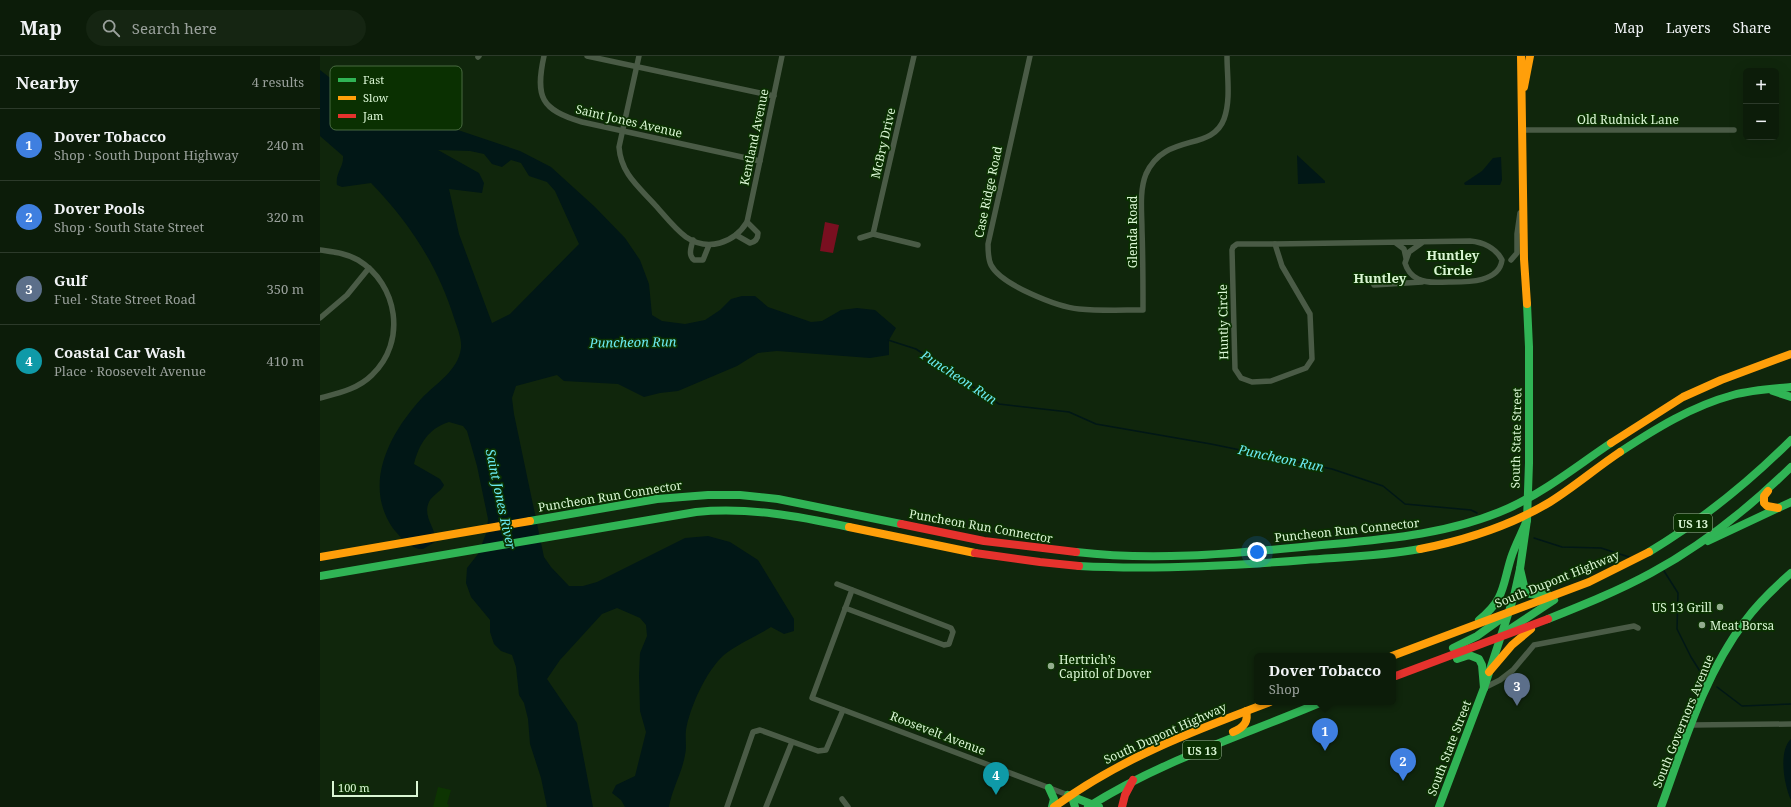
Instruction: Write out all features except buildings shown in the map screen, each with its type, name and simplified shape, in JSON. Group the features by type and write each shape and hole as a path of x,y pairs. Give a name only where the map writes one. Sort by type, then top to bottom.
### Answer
{"main road":[{"path":"1516,56 1520,67"},
{"name":"South State Street","path":"1439,807 1484,688 1508,613 1520,569 1527,520 1529,463 1529,347 1524,259 1521,56"},
{"path":"1522,98 1530,56"},
{"name":"Puncheon Run Connector","path":"320,557 675,496 740,495 785,501 1007,545 1076,553 1144,556 1223,554 1382,540 1436,532 1498,513 1545,488 1577,465 1683,398 1721,380 1791,354"},
{"name":"Puncheon Run Connector","path":"320,576 597,527 682,513 716,510 751,511 806,518 953,549 1013,559 1090,567 1161,569 1237,566 1402,551 1462,539 1503,525 1549,502 1605,463 1686,412 1727,396 1759,390 1791,387"},
{"path":"1759,390 1785,394 1791,397"},
{"name":"South Dupont Highway","path":"1396,654 1508,613 1619,568 1670,539 1716,507 1745,484 1791,440"},
{"name":"US 13","path":"1396,676 1541,622 1638,581 1694,548 1736,517 1769,489 1791,467"},
{"path":"1769,489 1764,496 1764,502 1767,506 1779,508"},
{"path":"1694,548 1791,502"},
{"path":"1466,628 1489,612 1501,598 1511,558 1527,520"},
{"path":"1520,569 1524,588 1530,594 1538,596 1619,568"},
{"name":"South Governors Avenue","path":"1661,807 1706,690 1731,640 1771,590 1791,573"},
{"path":"1500,637 1523,619 1580,585"},
{"path":"1396,669 1449,650 1477,636 1508,613"},
{"path":"1489,672 1512,644 1541,622"},
{"path":"1410,671 1463,656 1473,656 1479,659 1482,665 1484,688"},
{"name":"South Dupont Highway","path":"1053,807 1122,762 1262,705"},
{"name":"US 13","path":"1093,806 1133,780 1174,761 1315,705"},
{"path":"1174,761 1192,748 1238,730 1248,721 1246,711"},
{"path":"1122,807 1125,795 1133,780"},
{"path":"1049,788 1054,799 1053,807"},
{"path":"1070,796 1075,807"},
{"name":"Roosevelt Avenue","path":"1070,796 1093,806"}],"street":[{"name":"Saint Jones Avenue","path":"544,56 539,85 541,94 549,107 555,112 568,118 760,161"},
{"path":"587,56 774,96"},
{"path":"639,56 619,147 620,159 626,173 679,231 693,240 709,245 705,257 699,261 691,257 693,240"},
{"name":"Kentland Avenue","path":"709,245 719,244 736,235 747,222 782,56"},
{"name":"McBry Drive","path":"874,234 914,56"},
{"name":"Case Ridge Road","path":"1030,56 988,244 988,255 991,266 997,273 1009,282 1038,297 1077,309 1143,310"},
{"name":"Glenda Road","path":"1143,310 1142,196 1146,175 1153,163 1162,153 1184,143 1197,142 1218,130 1224,121 1228,102 1227,56"},
{"name":"Old Rudnick Lane","path":"1523,130 1734,130"},
{"path":"1511,260 1517,254 1517,234 1524,193"},
{"path":"736,235 750,243 756,240 758,233 747,222"},
{"path":"860,238 874,234 918,246"},
{"path":"1390,242 1402,246 1405,252 1405,263 1409,272 1424,281"},
{"path":"1406,258 1412,249 1423,242"},
{"name":"Huntly Circle","path":"1275,244 1282,266 1310,314 1312,359 1306,368 1271,381 1252,382 1241,378 1235,370 1232,250 1237,244 1476,242 1489,246 1500,255 1502,260"},
{"path":"320,250 349,255 369,268 384,285 393,308 394,330 388,353 379,367 361,384 339,393 320,398"},
{"path":"1374,285 1424,281 1467,282 1480,280 1492,274 1500,266 1502,260 1524,259"},
{"path":"320,318 347,295 369,268"},
{"path":"837,584 951,628 953,632 949,644 944,645 845,608 852,590"},
{"name":"Roosevelt Avenue","path":"845,608 812,698 1070,796"},
{"path":"1484,688 1500,680 1512,670 1534,645 1634,626 1638,628"},
{"path":"726,807 753,732 760,730 818,751 826,750 843,710"},
{"path":"1692,725 1791,724"},
{"path":"766,807 792,742"},
{"path":"842,799 848,807"}],"shaded area":[{"path":"825,222 839,225 833,253 820,251"},
{"path":"438,787 451,790 447,804 449,805 448,807 433,807"}],"water":[{"name":"Saint Jones River","path":"320,70 330,77 330,130 458,130 520,151 551,167 595,207 625,238 640,260 649,284 652,315 662,321 685,324 705,320 720,310 731,299 742,296 755,296 768,307 811,322 822,321 841,310 857,308 875,310 896,328 889,340 889,355 870,358 777,351 758,353 737,366 678,391 644,397 618,384 564,381 557,375 516,386 512,398 514,414 544,557 551,567 569,586 583,586 597,582 685,538 708,536 730,542 758,560 794,619 794,631 784,634 771,627 728,652 711,670 695,700 691,711 686,730 684,762 672,794 669,807 625,807 621,800 612,793 616,785 635,776 646,732 640,711 639,675 640,653 647,636 646,625 640,618 617,608 602,614 560,660 547,679 577,723 593,807 547,807 541,778 530,744 528,719 524,703 519,695 516,667 512,655 501,651 494,644 490,632 490,620 471,597 466,583 467,568 478,554 487,531 488,519 477,466 467,431 463,426 449,422 436,428 430,433 422,444 414,464 440,479 444,485 441,490 432,497 427,508 428,518 434,532 435,542 423,549 419,549 410,545 392,527 384,510 380,493 380,476 384,459 399,427 410,412 421,399 446,376 456,363 461,348 461,341 440,280 421,246 398,213 371,183 342,187 337,185 337,177 343,156 320,136","holes":["438,150 470,151 484,154 492,164 502,167 511,160 521,163 529,176 547,182 555,191 579,244 510,314 492,323 459,234 449,189 482,193 484,183 479,173"]},
{"path":"1297,155 1325,181 1325,183 1298,184"},
{"path":"1501,157 1502,180 1500,185 1465,185 1464,183 1482,171 1493,158"},
{"path":"1791,739 1791,800 1784,777 1783,760 1787,744"}],"waterway":[{"name":"Puncheon Run","path":"888,340 916,349 999,404 1069,412 1096,424 1211,444 1332,469 1383,486 1405,504 1471,510 1477,513"},
{"name":"Puncheon Run","path":"1534,538 1562,547 1601,548 1629,557"},
{"name":"Puncheon Run","path":"1664,571 1678,593 1677,629 1691,657 1703,676"},
{"name":"Puncheon Run","path":"1717,687 1742,706 1791,704"}],"traffic: fast":[{"path":"1439,807 1484,688 1514,596 1520,569 1527,520 1529,463 1529,347 1527,304"},
{"path":"1620,452 1674,419 1703,405 1747,392 1791,387"},
{"path":"1773,391 1791,397"},
{"path":"1649,552 1688,527 1724,500 1775,456 1791,440"},
{"path":"1076,552 1104,555 1189,556 1355,542 1407,536 1433,531 1484,518 1509,508 1549,486 1611,443"},
{"path":"1548,619 1639,580 1670,562 1725,525 1759,497 1791,467"},
{"path":"530,521 657,499 708,495 740,495 778,499 901,524"},
{"path":"1708,541 1791,502"},
{"path":"320,576 696,512 754,512 792,516 849,527"},
{"path":"1479,620 1494,606 1498,599 1504,585 1513,553 1527,520"},
{"path":"1079,566 1136,568 1221,566 1362,556 1420,549"},
{"path":"1520,569 1524,586 1530,594 1540,595 1547,593"},
{"path":"1661,807 1696,711 1718,664 1750,614 1766,596 1791,573"},
{"path":"1507,631 1554,600"},
{"path":"1453,648 1477,636 1502,618"},
{"path":"1457,659 1469,655 1479,659 1482,665 1484,688"},
{"path":"1088,807 1116,790 1173,762 1314,705"},
{"path":"1049,788 1054,799 1052,807"},
{"path":"1068,795 1099,807"},
{"path":"1072,797 1075,807"}],"traffic: slow":[{"path":"1521,56 1524,259 1527,304"},
{"path":"1524,87 1530,56"},
{"path":"1611,443 1683,397 1721,380 1791,354"},
{"path":"1420,549 1471,537 1535,511 1559,496 1620,452"},
{"path":"1768,491 1764,496 1764,503 1767,506 1778,508"},
{"path":"320,557 530,521"},
{"path":"849,527 975,553"},
{"path":"1396,654 1589,582 1649,552"},
{"path":"1489,672 1512,645 1531,629"},
{"path":"1054,807 1105,774 1131,760 1185,735 1262,705"},
{"path":"1233,732 1240,729 1246,721 1246,711"}],"traffic: jam":[{"path":"901,524 984,541 1076,552"},
{"path":"975,553 1079,566"},
{"path":"1396,676 1548,619"},
{"path":"1122,807 1125,795 1133,780"}],"place":[{"name":"US 13 Grill","path":"1720,607"},
{"name":"Meat Borsa","path":"1702,625"},
{"name":"Hertrich’s Capitol of Dover","path":"1051,666"},
{"name":"Gulf","path":"1517,706"},
{"name":"Dover Tobacco","path":"1325,751"},
{"name":"Dover Pools","path":"1403,781"},
{"name":"Coastal Car Wash","path":"996,795"}],"district":[{"name":"Huntley Circle","path":"1453,262"},
{"name":"Huntley","path":"1380,278"}]}
